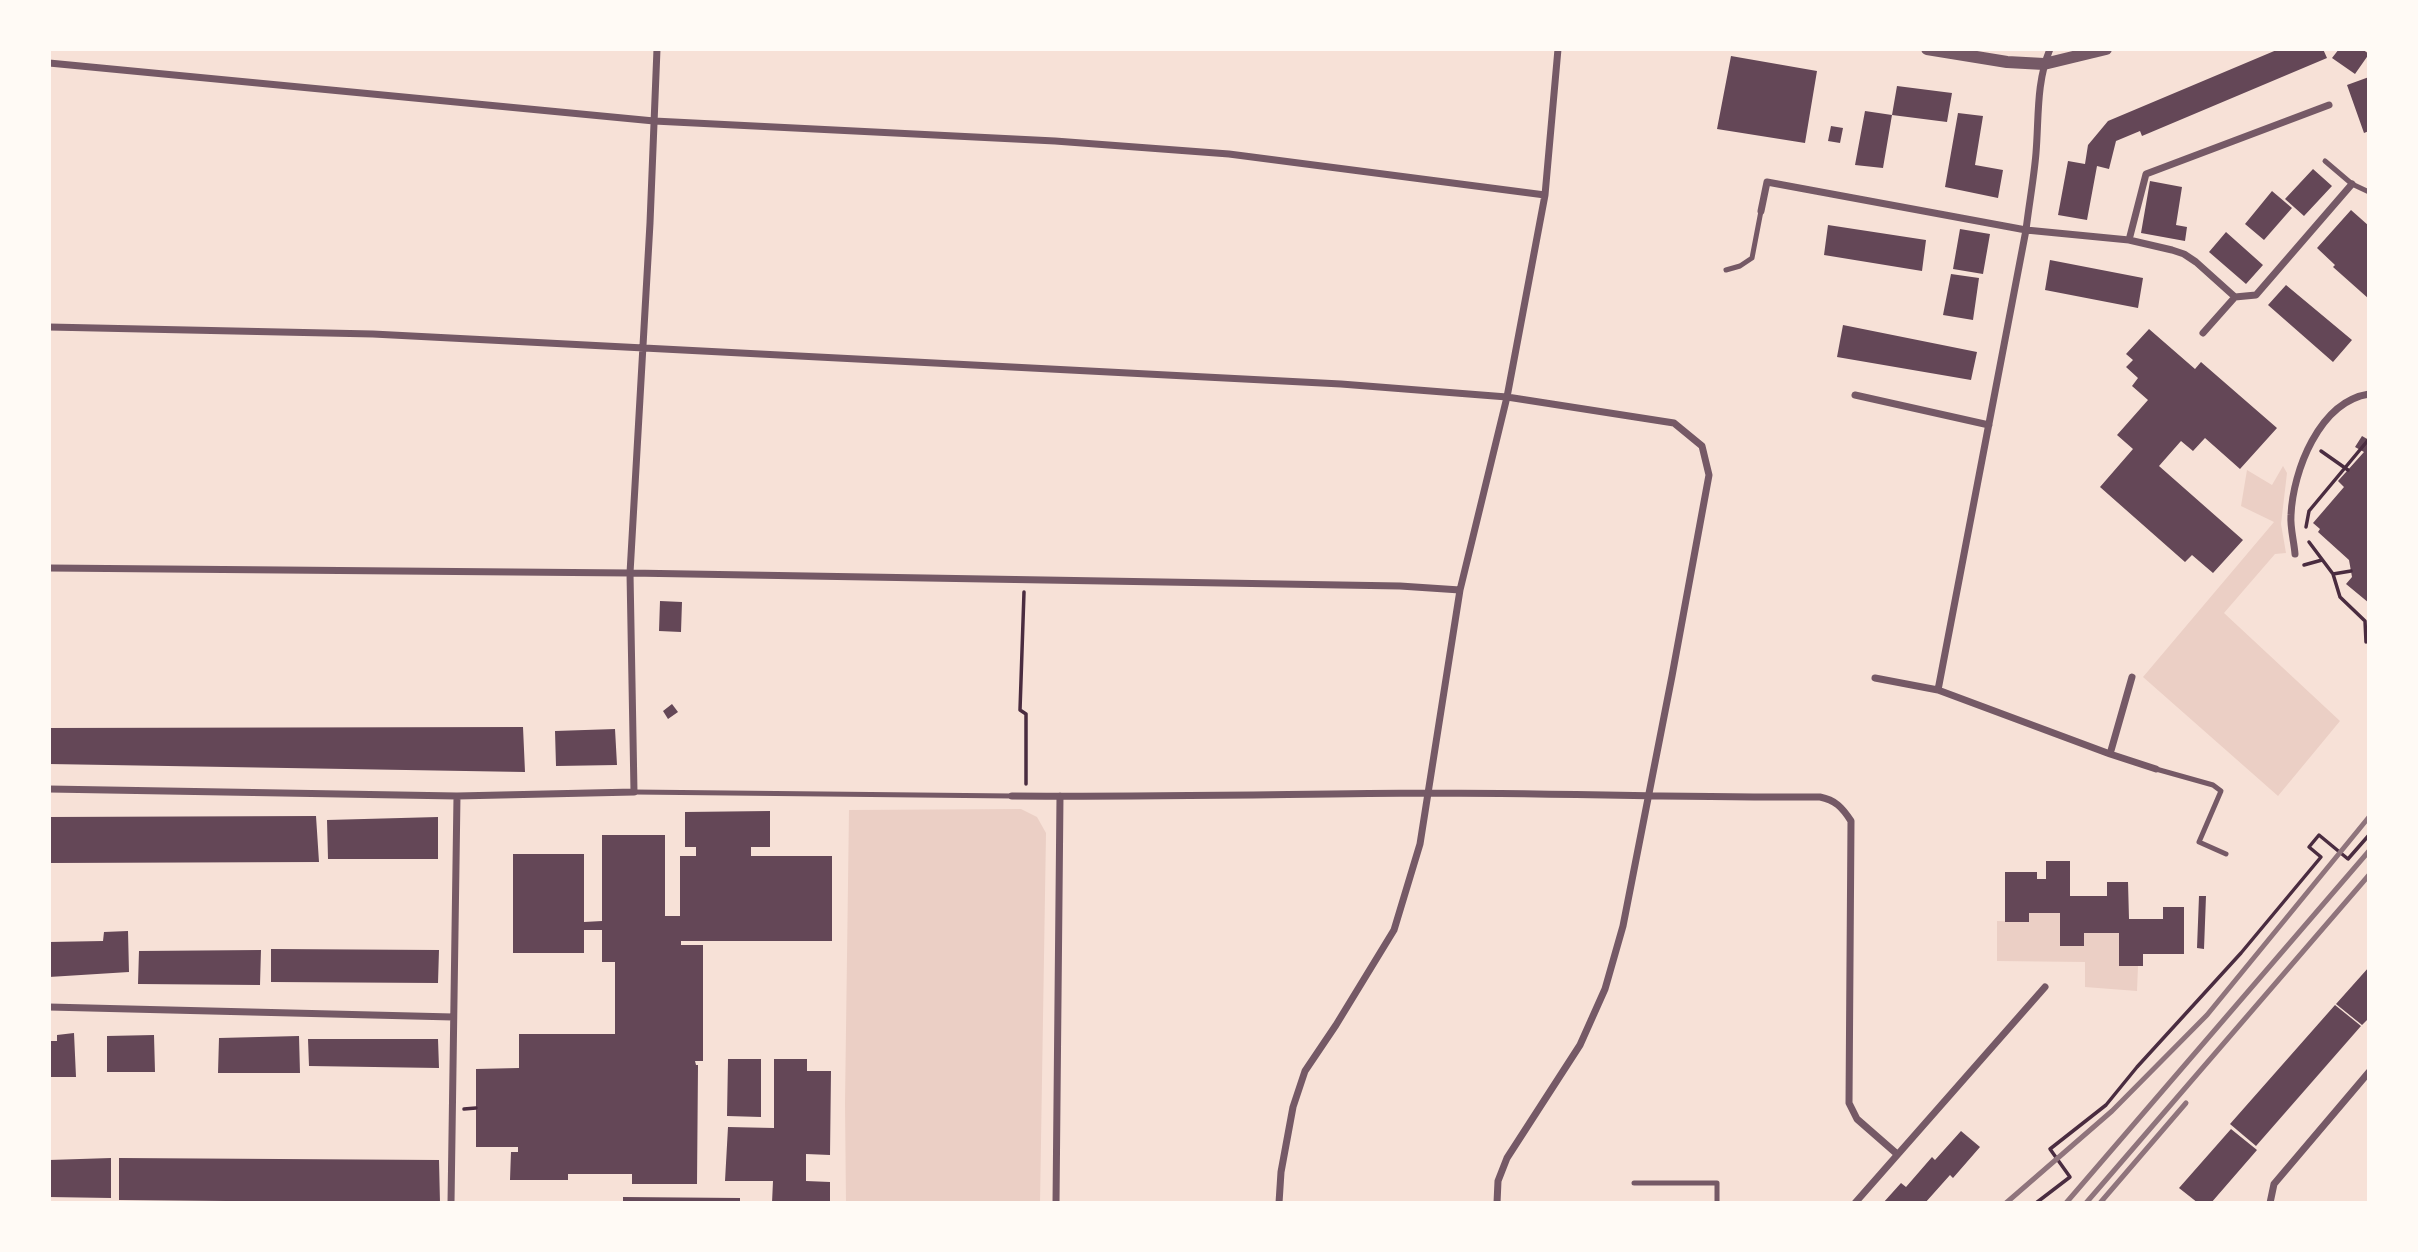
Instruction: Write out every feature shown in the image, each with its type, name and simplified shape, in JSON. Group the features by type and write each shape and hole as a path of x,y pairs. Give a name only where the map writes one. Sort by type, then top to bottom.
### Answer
{"street":[{"path":"49,789 457,796 634,792 631,573 657,49"},
{"path":"1279,1203 1281,1172 1293,1107 1305,1071 1394,930 1420,844 1460,590 1507,397 1545,195 1558,49"},
{"path":"1927,49 2007,62 2044,64 2106,49"},
{"path":"1938,690 2026,230 2036,154 2038,92 2050,49"},
{"path":"49,63 654,121 1055,141 1229,154 1545,195"},
{"path":"2129,240 2146,174 2329,104"},
{"path":"1761,211 1767,182 2026,230 2129,240 2184,254 2235,297"},
{"path":"2200,331 2235,297 2256,295 2352,184"},
{"path":"49,327 373,334 1327,384 1507,397 1674,423 1702,446 1709,475 1623,926 1605,989 1580,1045 1507,1158 1498,1181 1497,1203"},
{"path":"2295,554 2291,516 2299,469 2309,444 2336,410 2369,394"},
{"path":"1855,395 1989,425"},
{"path":"49,569 631,573 1400,586 1460,590"},
{"path":"2110,754 2132,677"},
{"path":"1875,678 1938,690 2156,769"},
{"path":"1012,796 1427,793 1648,794 1713,798 1832,799 1851,821 1849,1103 1857,1119 1897,1154"},
{"path":"451,1203 457,796"},
{"path":"1056,1203 1060,796"},
{"path":"1855,1203 2045,987"},
{"path":"49,1007 453,1017"},
{"path":"2270,1203 2274,1184 2369,1072"}],"lane":[{"path":"2325,161 2352,184 2369,192"},
{"path":"1726,270 1740,266 1752,258 1761,211"},
{"path":"2156,769 2213,785 2221,791 2199,842 2226,854"},
{"path":"634,792 1012,796"},
{"path":"1634,1183 1717,1184 1717,1203"}],"path":[{"path":"2366,642 2367,621 2340,597 2333,574 2309,545 2306,527 2309,511 2369,439"},
{"path":"2309,444 2346,469"},
{"path":"2298,566 2322,560"},
{"path":"2333,574 2351,570"},
{"path":"1025,580 1020,710 1026,714 1026,796"},
{"path":"2036,1203 2070,1177 2050,1149 2106,1105 2137,1067 2196,1005 2321,857 2309,847 2319,835 2348,859 2368,836"}],"shaded area":[{"path":"2283,466 2287,473 2281,524 2286,553 2275,554 2224,613 2340,721 2278,796 2143,677 2274,522 2241,506 2247,470 2272,485"},
{"path":"1021,809 1037,817 1046,833 1040,1203 846,1203 849,810"},
{"path":"2029,913 2060,913 2060,946 2084,933 2119,933 2138,966 2137,991 2085,987 2085,962 1997,961 1997,921 2029,922"}],"building":[{"path":"2279,49 2323,49 2327,58 2142,136 2140,131 2116,141 2109,169 2097,166 2087,220 2058,215 2068,161 2085,164 2088,145 2108,121"},
{"path":"2339,49 2362,49 2369,54 2355,74 2332,58"},
{"path":"1731,56 1817,71 1805,143 1717,129"},
{"path":"2369,77 2369,131 2364,133 2347,85"},
{"path":"1897,86 1952,93 1947,122 1892,115"},
{"path":"1865,111 1892,115 1883,168 1855,165"},
{"path":"1958,113 1983,116 1975,165 2003,170 1998,198 1945,187"},
{"path":"1831,126 1843,128 1840,143 1828,141"},
{"path":"2313,169 2332,186 2304,216 2285,199"},
{"path":"2150,181 2182,187 2176,225 2187,227 2185,241 2141,233"},
{"path":"2272,191 2292,208 2264,240 2245,224"},
{"path":"2351,210 2369,226 2369,299 2333,267 2335,265 2317,248"},
{"path":"1828,225 1926,240 1922,271 1824,255"},
{"path":"1960,229 1990,234 1983,274 1953,269"},
{"path":"2226,232 2263,265 2246,284 2209,252"},
{"path":"2050,260 2143,278 2138,308 2045,290"},
{"path":"1951,274 1979,278 1973,320 1943,315"},
{"path":"2286,285 2352,340 2333,362 2268,305"},
{"path":"1843,325 1977,352 1971,380 1837,357"},
{"path":"2149,329 2195,369 2201,362 2277,428 2240,469 2205,438 2193,451 2181,441 2159,466 2243,540 2213,573 2192,555 2185,562 2100,487 2133,449 2117,435 2148,400 2132,386 2138,378 2126,367 2133,360 2126,354"},
{"path":"2362,436 2369,440 2369,603 2346,584 2352,577 2349,560 2318,532 2320,529 2313,523 2344,487 2338,481 2364,452 2355,447"},
{"path":"660,601 682,602 681,632 659,631"},
{"path":"672,704 678,712 668,719 663,711"},
{"path":"523,727 525,772 49,764 49,728"},
{"path":"615,729 617,765 556,766 555,731"},
{"path":"770,811 770,847 751,847 751,856 832,856 832,941 681,941 681,945 703,945 703,1061 695,1061 698,1065 697,1184 632,1184 632,1174 568,1174 568,1180 510,1180 511,1152 518,1152 518,1147 476,1147 476,1069 519,1068 519,1034 615,1034 615,962 602,962 602,930 584,930 584,953 513,953 513,854 584,854 584,922 602,921 602,835 665,835 665,916 680,916 680,856 696,856 696,847 685,847 685,812"},
{"path":"316,816 319,862 49,863 49,817"},
{"path":"438,817 438,859 328,859 327,820"},
{"path":"2046,861 2070,861 2070,896 2107,896 2107,882 2128,882 2129,919 2163,919 2163,907 2184,907 2184,954 2143,954 2143,966 2119,966 2119,933 2084,933 2084,946 2060,946 2060,913 2029,913 2029,922 2005,922 2005,872 2037,872 2037,879 2046,879"},
{"path":"2199,896 2206,896 2204,949 2197,948"},
{"path":"128,931 129,972 49,977 49,942 103,941 104,932"},
{"path":"271,949 439,950 438,983 271,982"},
{"path":"261,950 260,985 138,984 139,951"},
{"path":"2369,967 2369,1018 2362,1025 2336,1004"},
{"path":"2335,1005 2361,1026 2256,1146 2230,1124"},
{"path":"74,1033 76,1077 49,1077 49,1041 57,1041 57,1035"},
{"path":"154,1035 155,1072 107,1072 107,1036"},
{"path":"299,1036 300,1073 218,1073 219,1038"},
{"path":"308,1039 438,1039 439,1068 309,1066"},
{"path":"728,1059 761,1059 761,1117 727,1116"},
{"path":"774,1059 807,1059 807,1071 831,1071 830,1155 806,1154 806,1181 830,1182 830,1203 772,1203 773,1181 725,1181 728,1127 774,1128"},
{"path":"2231,1129 2257,1150 2211,1203 2198,1203 2179,1188"},
{"path":"1961,1131 1980,1147 1953,1178 1950,1175 1925,1203 1883,1203 1901,1183 1906,1187 1932,1157 1935,1160"},
{"path":"111,1158 111,1198 49,1197 49,1160"},
{"path":"119,1158 439,1160 440,1203 119,1200"},
{"path":"623,1197 740,1198 740,1203 623,1203"}],"railway":[{"path":"2006,1203 2112,1111 2207,1015 2369,817"},
{"path":"2066,1203 2369,851"},
{"path":"2086,1203 2369,875"},
{"path":"2100,1203 2186,1103"}]}
